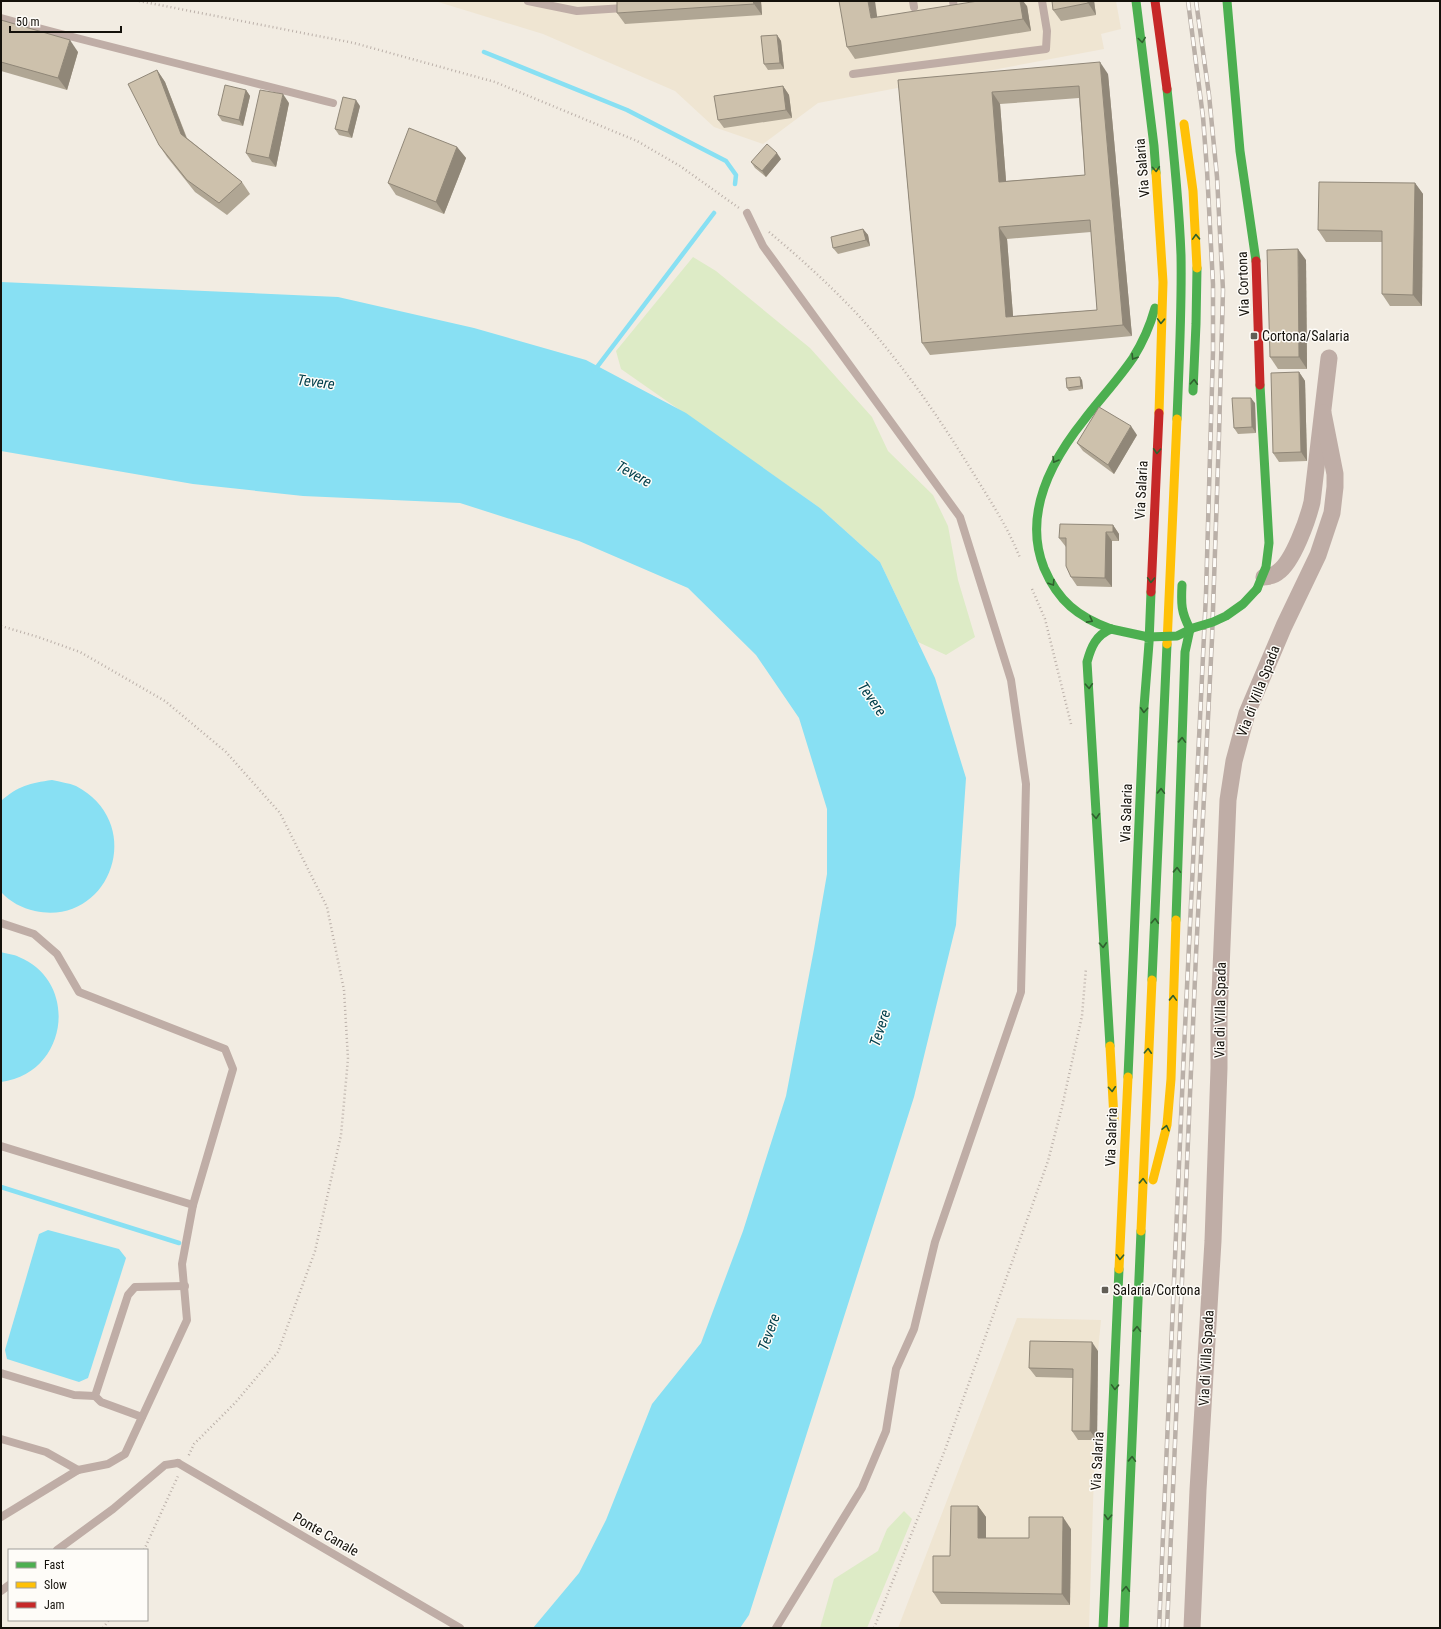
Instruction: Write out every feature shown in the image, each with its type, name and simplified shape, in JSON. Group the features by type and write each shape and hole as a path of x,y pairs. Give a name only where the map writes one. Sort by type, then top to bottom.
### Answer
{"main road":[{"name":"Via Salaria","path":"1103,1628 1144,707 1149,643 1163,282 1154,146 1136,1"},
{"path":"1124,1628 1179,364 1179,221 1174,154 1163,54 1155,1"},
{"name":"Via Cortona","path":"1227,1 1240,151 1256,257 1258,344 1269,543 1260,583"},
{"path":"1163,54 1177,97"},
{"path":"1182,115 1193,178 1195,209 1197,276 1192,400"},
{"path":"1075,620 1071,609 1050,581 1039,555 1036,537 1036,522 1042,492 1051,467 1061,451 1084,419 1121,375 1142,344 1163,282"},
{"path":"1140,1248 1157,1160 1168,1118 1185,652 1190,629 1183,616 1181,606 1182,578"},
{"path":"1071,609 1099,625 1134,636 1152,637 1181,635 1190,629 1224,617 1243,603 1260,583"},
{"path":"1140,622 1168,624 1190,629"},
{"path":"1087,662 1090,650 1097,638 1104,632 1131,623"},
{"path":"1083,647 1087,662 1114,1125"},
{"path":"1115,1147 1122,1218"}],"street":[{"name":"Via di Villa Spada","path":"1260,583 1282,569 1299,540 1307,521 1312,502 1329,358"},
{"name":"Via di Villa Spada","path":"1192,1628 1198,1490 1213,1241 1219,1068 1219,1018 1228,800 1235,755 1245,719 1284,626 1318,555 1332,513 1335,474 1323,413"}],"lane":[{"path":"528,1 577,11 624,8"},
{"path":"853,74 1046,49 1047,31 1042,1"},
{"path":"1,18 123,51 195,66 333,103"},
{"path":"747,213 763,246 960,517 1011,680 1026,784 1021,992 935,1242 914,1329 896,1369 886,1431 862,1488 776,1628"},
{"path":"1,923 34,934 57,954 79,992 225,1049 233,1068 193,1205 182,1264 187,1320 125,1454 108,1464 78,1470 1,1517"},
{"path":"1,1146 193,1205"},
{"path":"95,1396 128,1295 135,1287 185,1286"},
{"path":"1,1373 74,1395 95,1396 101,1402 142,1417"},
{"path":"1,1439 46,1452 78,1470"},
{"path":"58,1549 113,1508 165,1465 181,1463"},
{"name":"Ponte Canale","path":"181,1463 460,1628"}],"path":[{"path":"139,1 354,43 495,82 637,141 680,166 747,213"},
{"path":"765,229 808,264 858,315 909,378 956,445 995,508 1021,560"},
{"path":"1030,582 1044,619 1071,724"},
{"path":"1,626 80,652 165,701 226,752 280,813 327,907 344,990 348,1059 341,1135 315,1251 278,1352 235,1403 194,1444 181,1463"},
{"path":"874,1628 945,1450 1048,1161 1082,1016 1086,965"},
{"path":"144,1549 178,1475"}],"shaded area":[{"path":"435,1 1116,1 1121,29 1101,34 1104,49 818,103 763,144 714,127 675,91 543,34"},
{"path":"1017,1318 1101,1320 1098,1351 1089,1628 898,1628"}],"green space":[{"path":"693,257 716,271 810,348 872,417 888,451 933,495 948,526 958,580 975,637 946,655 918,642 880,562 820,508 621,369 616,351"},
{"path":"904,1511 912,1519 867,1628 820,1628 834,1579 878,1551 887,1529"}],"water":[{"name":"Tevere","path":"1,282 338,297 474,328 586,360 686,413 820,508 880,562 935,678 966,778 956,925 914,1097 749,1615 740,1628 533,1628 579,1573 606,1520 652,1404 701,1343 743,1231 786,1096 827,874 827,809 799,718 756,655 688,588 579,541 460,503 303,496 193,484 1,451"},
{"path":"52,780 76,786 98,803 111,824 114,846 111,869 100,888 83,904 61,912 30,910 12,902 1,892 1,801 13,792 25,786 37,782"},
{"path":"1,952 17,956 38,969 51,986 58,1005 58,1026 52,1046 41,1063 24,1075 1,1082"},
{"path":"48,1230 119,1249 126,1258 88,1378 79,1382 7,1359 5,1350 39,1234"}],"building":[{"path":"617,1 753,1 754,4 617,13"},
{"path":"839,1 868,1 871,18 978,1 1020,1 1023,19 847,47"},
{"path":"1052,1 1088,1 1088,3 1053,10"},
{"path":"1,20 70,40 58,78 1,62"},
{"path":"777,35 780,63 764,64 761,36"},
{"path":"1100,62 1123,325 922,343 898,80","holes":["1079,86 1085,175 999,182 992,92","1090,220 1097,310 1006,317 999,227"]},
{"path":"157,70 181,134 242,182 219,203 187,180 159,145 128,84"},
{"path":"225,85 246,90 239,120 218,115"},
{"path":"783,86 786,110 718,120 714,96"},
{"path":"260,90 283,94 269,158 246,153"},
{"path":"343,97 356,100 348,132 335,129"},
{"path":"409,128 457,147 436,202 388,183"},
{"path":"767,144 777,153 762,171 751,162"},
{"path":"1319,182 1415,183 1413,295 1382,294 1382,231 1318,230"},
{"path":"863,229 866,240 833,248 831,237"},
{"path":"1298,249 1299,357 1270,357 1267,250"},
{"path":"1299,372 1301,452 1273,453 1271,373"},
{"path":"1080,377 1081,386 1067,388 1066,378"},
{"path":"1232,398 1251,398 1252,427 1234,428"},
{"path":"1099,407 1131,426 1108,465 1077,443"},
{"path":"1060,524 1113,525 1113,532 1106,532 1105,578 1071,577 1066,566 1066,538 1059,538"},
{"path":"1030,1341 1092,1342 1090,1431 1072,1431 1073,1369 1029,1368"},
{"path":"951,1506 978,1506 978,1538 1029,1538 1029,1517 1063,1517 1062,1594 933,1592 933,1556 950,1556"}],"waterway":[{"path":"484,52 627,110 726,161 736,175 735,184"},
{"path":"594,371 714,213"},
{"path":"1,1187 179,1243"}],"railway":[{"path":"1159,1628 1184,1049 1206,594 1213,351 1213,284 1207,170 1203,117 1188,1"},
{"path":"1167,1628 1196,955 1212,639 1223,290 1217,177 1209,95 1196,1"}],"traffic: fast":[{"path":"1136,1 1156,173"},
{"path":"1227,1 1240,151 1256,261"},
{"path":"1167,89 1174,151 1181,255 1181,317 1177,419"},
{"path":"1193,391 1197,268"},
{"path":"1111,629 1079,613 1070,606 1056,590 1044,568 1038,548 1037,528 1039,509 1051,471 1061,453 1084,420 1133,358 1146,334 1155,308"},
{"path":"1257,589 1266,567 1269,543 1260,385"},
{"path":"1176,920 1185,652 1190,629 1182,608 1182,585"},
{"path":"1111,629 1148,637 1177,636 1193,628 1226,616 1243,604 1257,589"},
{"path":"1128,1077 1144,707 1151,592"},
{"path":"1110,1046 1087,662 1090,651 1095,642 1101,635 1111,629"},
{"path":"1152,980 1167,644"},
{"path":"1124,1628 1141,1231"},
{"path":"1103,1628 1119,1269"}],"traffic: slow":[{"path":"1184,124 1193,191 1197,268"},
{"path":"1156,173 1163,282 1159,413"},
{"path":"1167,644 1177,419"},
{"path":"1153,1180 1167,1125 1171,1079 1176,920"},
{"path":"1141,1231 1152,980"},
{"path":"1110,1046 1114,1119"},
{"path":"1119,1269 1128,1077"}],"traffic: jam":[{"path":"1155,1 1167,89"},
{"path":"1256,261 1260,385"},
{"path":"1151,592 1159,413"}],"place":[{"name":"Cortona/Salaria","path":"1254,336"},
{"name":"Salaria/Cortona","path":"1105,1290"}]}
